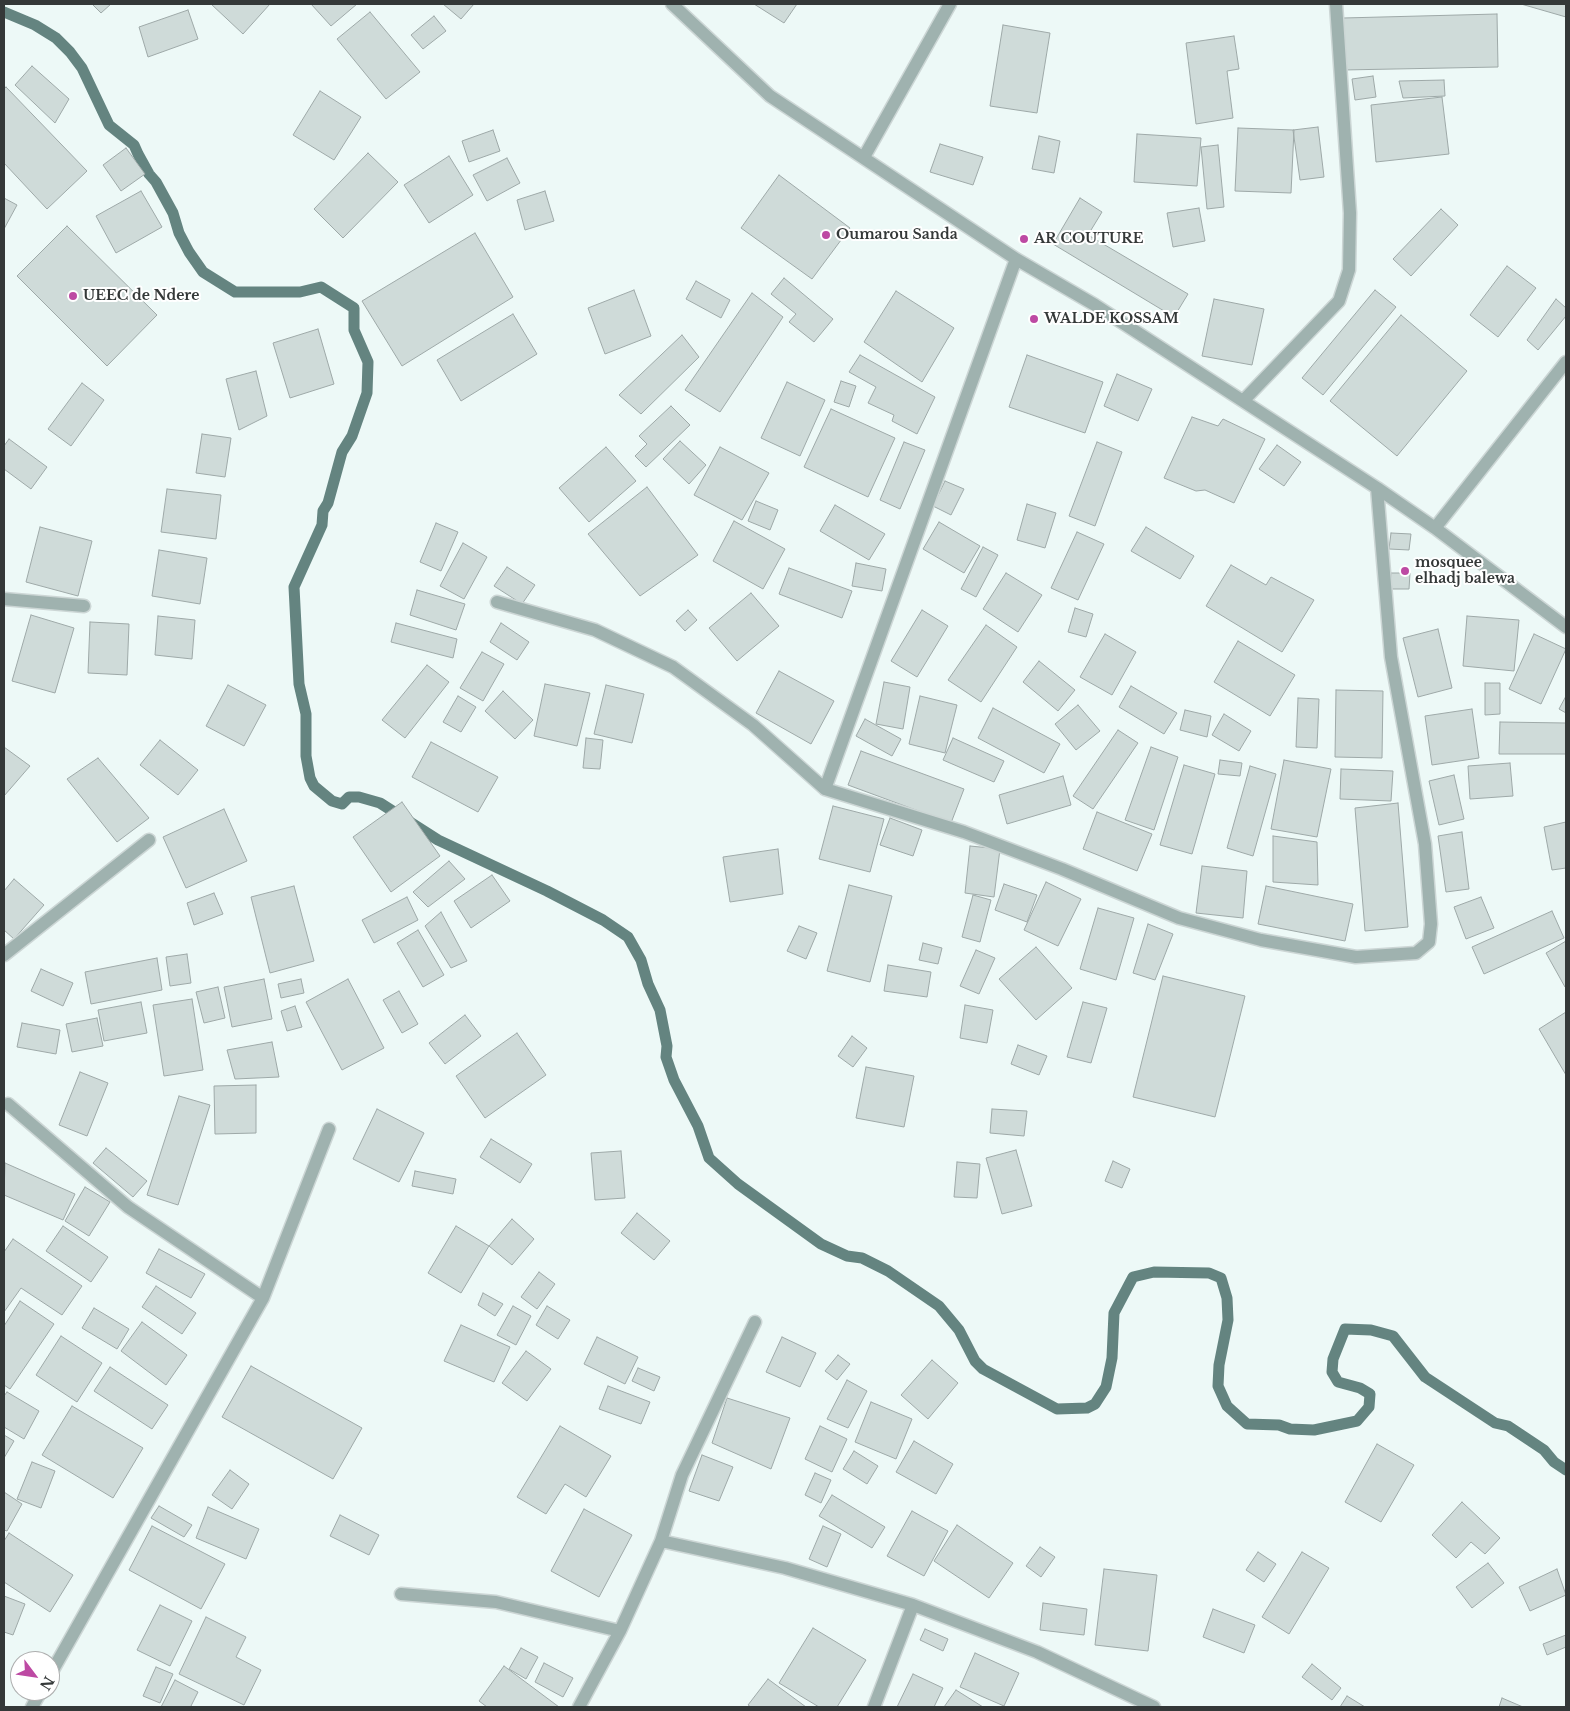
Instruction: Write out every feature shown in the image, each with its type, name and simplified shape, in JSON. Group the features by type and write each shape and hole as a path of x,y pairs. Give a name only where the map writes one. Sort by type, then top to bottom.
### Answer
{"street":[{"path":"672,4 770,96 1016,259 1095,305 1377,488 1435,528 1566,627"},
{"path":"864,157 950,4"},
{"path":"1243,401 1339,301 1349,270 1350,213 1336,4"},
{"path":"825,789 1016,259"},
{"path":"1435,528 1566,362"},
{"path":"497,602 596,630 673,667 753,725 825,789 964,832 1062,869 1179,918 1261,940 1356,957 1416,953 1429,942 1430,924 1425,844 1391,657 1377,488"},
{"path":"4,599 84,606"},
{"path":"4,955 149,840"},
{"path":"5,1104 128,1208 263,1298"},
{"path":"60,1657 263,1298 329,1129"},
{"path":"579,1707 620,1631 661,1541 682,1475 755,1322"},
{"path":"661,1541 785,1568 913,1605 1037,1652 1150,1706"},
{"path":"401,1594 496,1602 620,1631"},
{"path":"874,1707 913,1605"}],"building":[{"path":"92,4 111,4 101,13"},
{"path":"211,4 270,4 243,34"},
{"path":"311,4 357,4 331,26"},
{"path":"443,4 474,4 461,19"},
{"path":"754,4 797,4 784,23"},
{"path":"1521,4 1566,4 1566,17"},
{"path":"188,10 198,39 148,57 139,27"},
{"path":"370,12 420,72 386,99 337,39"},
{"path":"1497,14 1498,67 1343,70 1343,18"},
{"path":"434,16 446,31 423,49 411,35"},
{"path":"1003,25 1050,33 1037,113 990,106"},
{"path":"1234,36 1239,69 1227,71 1233,118 1196,124 1186,43"},
{"path":"32,66 69,99 55,123 15,85"},
{"path":"1373,76 1376,97 1355,100 1352,79"},
{"path":"1444,80 1445,96 1403,98 1399,81"},
{"path":"6,87 87,171 47,209 4,163 4,89"},
{"path":"320,91 361,117 334,160 293,135"},
{"path":"1442,97 1449,154 1376,162 1371,105"},
{"path":"1318,127 1324,177 1300,180 1293,130"},
{"path":"1238,128 1294,130 1291,193 1235,191"},
{"path":"493,130 500,151 469,162 462,141"},
{"path":"1137,134 1201,138 1197,186 1134,182"},
{"path":"1039,136 1060,141 1054,173 1032,169"},
{"path":"940,144 983,157 973,185 930,172"},
{"path":"1218,145 1224,207 1207,209 1201,147"},
{"path":"126,148 145,174 121,191 103,165"},
{"path":"368,153 398,182 343,238 314,209"},
{"path":"449,156 473,195 429,223 404,185"},
{"path":"507,158 520,183 487,201 473,175"},
{"path":"779,175 850,228 812,279 741,228"},
{"path":"141,191 162,227 116,253 96,216"},
{"path":"545,191 554,221 525,230 517,200"},
{"path":"4,198 17,205 4,229"},
{"path":"1080,198 1102,212 1088,235 1188,294 1174,317 1053,244"},
{"path":"1199,208 1205,241 1173,247 1167,213"},
{"path":"1441,209 1458,225 1411,276 1393,259"},
{"path":"67,226 157,315 107,366 17,276"},
{"path":"475,233 513,297 402,366 362,301"},
{"path":"1507,266 1536,288 1498,337 1470,315"},
{"path":"784,278 833,319 814,342 789,322 796,314 771,294"},
{"path":"696,281 730,300 721,318 686,299"},
{"path":"634,290 651,336 605,354 588,308"},
{"path":"1375,290 1396,307 1323,395 1302,378"},
{"path":"896,291 954,328 922,382 864,342"},
{"path":"752,293 783,317 720,412 685,390"},
{"path":"1214,299 1264,309 1252,365 1202,356"},
{"path":"1556,299 1566,308 1566,316 1538,350 1527,340"},
{"path":"513,314 537,354 461,401 437,360"},
{"path":"1401,315 1467,371 1397,456 1330,401"},
{"path":"318,329 334,384 290,398 273,343"},
{"path":"682,335 699,357 641,414 619,395"},
{"path":"860,355 935,397 917,434 892,421 894,415 868,403 876,387 849,372"},
{"path":"1027,355 1103,382 1085,433 1009,407"},
{"path":"256,371 267,416 239,430 226,379"},
{"path":"1117,374 1152,389 1138,421 1104,406"},
{"path":"841,381 856,386 849,407 834,402"},
{"path":"787,382 825,400 800,456 761,438"},
{"path":"82,383 104,400 71,446 48,429"},
{"path":"671,406 690,425 646,467 635,456 647,444 639,436"},
{"path":"831,409 895,438 868,497 804,467"},
{"path":"1192,417 1218,426 1223,419 1265,439 1234,503 1205,490 1196,491 1164,478"},
{"path":"202,434 231,438 225,477 196,473"},
{"path":"9,439 47,467 31,489 4,469 4,446"},
{"path":"680,441 706,465 689,484 663,459"},
{"path":"904,442 925,450 900,509 880,500"},
{"path":"1097,442 1122,452 1095,526 1069,516"},
{"path":"1277,445 1301,462 1284,486 1259,469"},
{"path":"606,447 636,481 589,522 559,488"},
{"path":"720,447 769,473 742,520 694,495"},
{"path":"945,481 964,489 951,515 933,506"},
{"path":"647,487 698,555 640,596 588,534"},
{"path":"167,489 221,495 216,539 161,532"},
{"path":"756,501 778,510 770,530 748,521"},
{"path":"1027,504 1056,513 1045,548 1017,540"},
{"path":"835,505 885,534 869,560 820,531"},
{"path":"734,521 785,549 763,589 713,561"},
{"path":"939,522 980,546 964,573 923,549"},
{"path":"436,523 458,532 441,571 420,562"},
{"path":"40,527 92,541 78,596 26,582"},
{"path":"1146,527 1194,556 1180,579 1131,551"},
{"path":"1077,532 1104,544 1078,600 1051,588"},
{"path":"1391,533 1411,534 1409,550 1389,549"},
{"path":"463,543 487,557 464,599 440,586"},
{"path":"983,547 998,555 976,597 961,589"},
{"path":"159,550 207,558 200,604 152,596"},
{"path":"856,563 886,569 882,591 852,586"},
{"path":"1231,565 1266,585 1271,577 1314,600 1282,652 1206,606"},
{"path":"507,567 535,585 522,604 494,586"},
{"path":"789,568 852,591 842,618 779,594"},
{"path":"1006,573 1042,595 1018,632 983,609"},
{"path":"1391,573 1410,573 1409,589 1391,589"},
{"path":"417,590 465,604 456,630 410,615"},
{"path":"751,593 779,626 737,661 709,628"},
{"path":"1075,608 1093,614 1086,637 1068,632"},
{"path":"688,610 697,620 685,631 676,621"},
{"path":"922,610 948,626 917,677 891,661"},
{"path":"31,615 74,628 55,693 12,681"},
{"path":"158,616 195,620 192,659 155,655"},
{"path":"1467,616 1519,620 1514,671 1463,666"},
{"path":"90,622 129,624 127,675 88,673"},
{"path":"396,623 457,639 453,658 391,642"},
{"path":"501,623 529,642 517,660 490,642"},
{"path":"986,625 1017,647 981,702 948,680"},
{"path":"1438,629 1452,688 1418,697 1403,638"},
{"path":"1105,634 1136,652 1112,695 1080,677"},
{"path":"1534,634 1566,649 1541,704 1509,689"},
{"path":"1238,641 1295,675 1270,716 1214,682"},
{"path":"482,652 504,664 483,701 460,688"},
{"path":"1039,661 1075,690 1058,711 1023,682"},
{"path":"427,665 449,682 405,738 382,720"},
{"path":"779,671 834,701 811,744 756,713"},
{"path":"884,682 910,687 903,729 876,724"},
{"path":"1485,683 1500,683 1500,714 1485,715"},
{"path":"545,684 590,693 577,746 534,736"},
{"path":"228,685 266,705 244,746 206,726"},
{"path":"606,685 644,694 632,743 594,734"},
{"path":"1131,686 1177,713 1164,734 1119,707"},
{"path":"1336,690 1383,691 1382,758 1335,757"},
{"path":"503,691 533,720 515,739 485,711"},
{"path":"458,696 476,707 461,732 443,722"},
{"path":"920,696 957,705 945,753 909,744"},
{"path":"1566,696 1566,713 1559,709"},
{"path":"1298,698 1319,699 1317,748 1296,747"},
{"path":"1078,705 1100,731 1076,750 1055,724"},
{"path":"993,708 1060,744 1044,773 978,738"},
{"path":"1472,709 1479,758 1432,765 1425,716"},
{"path":"1185,710 1211,716 1207,737 1180,730"},
{"path":"1224,714 1251,731 1239,751 1212,735"},
{"path":"865,719 901,739 892,756 856,736"},
{"path":"1500,722 1566,723 1566,754 1499,754"},
{"path":"1118,730 1138,743 1093,809 1073,796"},
{"path":"586,738 603,740 600,769 583,768"},
{"path":"953,738 1004,761 994,782 943,760"},
{"path":"160,740 198,770 178,795 140,765"},
{"path":"431,742 498,777 478,812 412,777"},
{"path":"4,747 30,766 4,796"},
{"path":"1151,747 1178,757 1154,830 1125,820"},
{"path":"861,751 964,789 951,823 848,785"},
{"path":"98,758 149,818 117,842 67,779"},
{"path":"1220,760 1242,763 1240,776 1218,774"},
{"path":"1284,760 1331,769 1317,837 1271,829"},
{"path":"1510,763 1513,796 1470,799 1468,766"},
{"path":"1184,765 1215,774 1192,854 1160,845"},
{"path":"1250,766 1276,774 1253,856 1227,848"},
{"path":"1341,769 1393,771 1391,801 1340,799"},
{"path":"1454,775 1464,819 1439,825 1429,781"},
{"path":"1063,776 1071,805 1007,824 999,795"},
{"path":"402,802 440,856 391,892 353,837"},
{"path":"1398,803 1408,927 1365,931 1355,808"},
{"path":"833,806 884,819 870,872 819,859"},
{"path":"224,809 247,861 186,888 163,837"},
{"path":"1097,812 1152,834 1137,871 1083,849"},
{"path":"890,818 922,830 913,856 880,845"},
{"path":"1566,822 1566,868 1552,870 1544,827"},
{"path":"1462,832 1469,889 1446,892 1438,836"},
{"path":"1273,836 1317,842 1318,885 1273,882"},
{"path":"970,846 1000,849 994,897 965,893"},
{"path":"778,849 783,894 730,902 723,857"},
{"path":"449,861 465,879 428,907 413,892"},
{"path":"1202,866 1247,871 1243,918 1196,913"},
{"path":"492,875 510,901 471,928 454,901"},
{"path":"14,879 44,905 14,939 4,930 4,891"},
{"path":"1046,882 1081,899 1058,946 1024,930"},
{"path":"1004,884 1037,895 1027,922 995,910"},
{"path":"849,885 892,896 870,982 827,971"},
{"path":"294,886 314,961 270,973 251,897"},
{"path":"1266,886 1353,904 1345,941 1258,924"},
{"path":"214,893 223,914 194,925 187,903"},
{"path":"973,895 991,900 980,942 962,937"},
{"path":"407,897 418,920 374,943 362,920"},
{"path":"1481,897 1494,928 1466,939 1454,907"},
{"path":"1098,908 1134,918 1116,980 1080,969"},
{"path":"1552,911 1564,938 1484,974 1472,947"},
{"path":"441,912 467,961 451,968 425,926"},
{"path":"1148,924 1173,934 1155,980 1133,973"},
{"path":"799,926 817,933 806,959 787,951"},
{"path":"418,930 444,975 423,987 397,943"},
{"path":"1566,941 1566,986 1565,987 1546,953"},
{"path":"923,943 942,948 938,964 919,960"},
{"path":"1036,947 1072,988 1036,1020 999,979"},
{"path":"976,950 995,958 979,994 960,986"},
{"path":"187,954 191,983 170,986 166,957"},
{"path":"157,958 162,990 91,1004 85,972"},
{"path":"888,965 931,972 927,997 884,991"},
{"path":"41,969 73,983 63,1006 31,991"},
{"path":"1163,976 1245,996 1215,1117 1133,1097"},
{"path":"264,979 272,1019 232,1027 224,987"},
{"path":"301,979 304,993 281,998 278,984"},
{"path":"348,979 384,1048 342,1070 306,1002"},
{"path":"218,987 225,1018 204,1023 196,992"},
{"path":"399,991 418,1024 402,1033 383,1000"},
{"path":"192,999 203,1070 164,1076 153,1005"},
{"path":"141,1002 147,1033 104,1041 98,1010"},
{"path":"1083,1002 1107,1008 1091,1063 1067,1057"},
{"path":"965,1005 993,1010 987,1043 960,1038"},
{"path":"295,1006 302,1027 287,1031 281,1011"},
{"path":"1566,1012 1566,1075 1539,1029"},
{"path":"465,1015 481,1036 445,1064 429,1043"},
{"path":"97,1018 103,1046 72,1052 66,1024"},
{"path":"22,1023 60,1030 56,1054 17,1047"},
{"path":"517,1033 546,1075 485,1118 456,1076"},
{"path":"852,1036 867,1048 853,1067 838,1056"},
{"path":"272,1042 279,1077 235,1079 227,1050"},
{"path":"1018,1045 1047,1056 1039,1075 1011,1064"},
{"path":"866,1067 914,1076 904,1127 856,1118"},
{"path":"80,1072 108,1083 87,1136 59,1125"},
{"path":"256,1085 256,1133 215,1134 214,1086"},
{"path":"179,1096 210,1105 178,1205 147,1195"},
{"path":"377,1109 424,1133 399,1182 353,1159"},
{"path":"992,1109 1027,1111 1024,1136 990,1133"},
{"path":"491,1139 532,1164 520,1183 480,1157"},
{"path":"106,1148 147,1181 133,1197 93,1163"},
{"path":"1016,1150 1032,1206 1002,1214 986,1158"},
{"path":"621,1151 625,1198 595,1200 591,1153"},
{"path":"1113,1161 1130,1169 1122,1188 1105,1181"},
{"path":"957,1162 980,1164 977,1198 954,1197"},
{"path":"5,1163 75,1194 63,1220 4,1195"},
{"path":"415,1171 456,1179 453,1194 412,1186"},
{"path":"85,1187 110,1202 89,1236 65,1221"},
{"path":"637,1213 670,1241 654,1260 621,1233"},
{"path":"512,1219 534,1239 512,1265 489,1246"},
{"path":"63,1226 108,1257 91,1282 46,1251"},
{"path":"456,1226 489,1246 461,1293 428,1273"},
{"path":"13,1239 82,1286 62,1315 21,1288 4,1312 4,1252"},
{"path":"159,1249 205,1274 191,1298 146,1273"},
{"path":"539,1272 555,1284 537,1309 521,1297"},
{"path":"156,1286 196,1313 182,1334 142,1307"},
{"path":"483,1293 503,1304 495,1316 478,1305"},
{"path":"20,1301 54,1324 10,1389 4,1385 4,1326"},
{"path":"513,1306 531,1316 516,1345 497,1335"},
{"path":"547,1306 570,1320 558,1339 536,1325"},
{"path":"94,1308 129,1329 117,1349 82,1328"},
{"path":"142,1322 187,1355 166,1385 121,1351"},
{"path":"461,1325 510,1347 494,1382 444,1361"},
{"path":"61,1336 102,1363 77,1402 36,1375"},
{"path":"597,1337 638,1357 625,1384 584,1364"},
{"path":"782,1337 816,1353 800,1387 766,1372"},
{"path":"526,1351 551,1369 527,1401 502,1383"},
{"path":"838,1355 850,1364 837,1380 825,1371"},
{"path":"932,1360 958,1383 928,1419 901,1395"},
{"path":"251,1366 362,1428 333,1479 222,1417"},
{"path":"110,1367 168,1405 152,1429 94,1391"},
{"path":"638,1368 660,1377 654,1391 632,1381"},
{"path":"847,1380 867,1391 848,1428 827,1419"},
{"path":"608,1386 650,1402 641,1424 599,1409"},
{"path":"7,1392 39,1411 24,1439 4,1427 4,1396"},
{"path":"727,1398 790,1418 771,1469 712,1443"},
{"path":"871,1402 912,1419 896,1459 855,1442"},
{"path":"72,1406 143,1448 113,1498 42,1455"},
{"path":"560,1426 611,1456 586,1497 565,1484 546,1514 517,1497"},
{"path":"820,1426 847,1439 832,1472 805,1459"},
{"path":"4,1435 14,1441 4,1458"},
{"path":"914,1441 953,1464 936,1494 896,1472"},
{"path":"1377,1444 1414,1465 1381,1522 1345,1502"},
{"path":"854,1451 878,1466 867,1484 843,1469"},
{"path":"702,1455 733,1467 719,1501 689,1491"},
{"path":"32,1462 55,1471 41,1508 17,1499"},
{"path":"230,1470 249,1484 232,1509 212,1495"},
{"path":"815,1473 831,1480 821,1503 805,1495"},
{"path":"4,1492 22,1504 7,1531 4,1530"},
{"path":"832,1495 885,1527 872,1548 819,1516"},
{"path":"1462,1502 1500,1538 1485,1554 1471,1542 1456,1558 1432,1535"},
{"path":"159,1506 192,1525 184,1537 151,1518"},
{"path":"208,1507 259,1529 246,1559 196,1538"},
{"path":"584,1509 632,1535 599,1597 551,1571"},
{"path":"912,1511 948,1531 924,1576 887,1556"},
{"path":"340,1515 379,1535 369,1555 330,1536"},
{"path":"957,1525 1013,1563 989,1598 934,1561"},
{"path":"152,1526 225,1564 201,1609 129,1570"},
{"path":"823,1526 841,1534 827,1567 809,1559"},
{"path":"9,1533 73,1575 50,1612 4,1582 4,1541"},
{"path":"1040,1547 1055,1557 1041,1577 1026,1566"},
{"path":"1258,1552 1276,1564 1264,1582 1246,1570"},
{"path":"1302,1552 1329,1568 1289,1634 1262,1617"},
{"path":"1488,1563 1504,1583 1472,1608 1456,1587"},
{"path":"1104,1569 1157,1575 1148,1651 1095,1645"},
{"path":"1557,1569 1566,1595 1530,1611 1519,1587"},
{"path":"4,1596 25,1604 13,1635 4,1632"},
{"path":"1043,1603 1087,1609 1084,1635 1040,1630"},
{"path":"160,1605 192,1621 170,1666 137,1650"},
{"path":"1213,1609 1255,1625 1244,1653 1203,1637"},
{"path":"206,1617 246,1637 236,1657 261,1670 244,1705 179,1674"},
{"path":"813,1628 866,1660 837,1707 819,1707 779,1683"},
{"path":"925,1629 948,1639 943,1651 920,1640"},
{"path":"1566,1635 1566,1647 1547,1655 1543,1644"},
{"path":"521,1648 538,1657 526,1679 509,1669"},
{"path":"975,1653 1019,1673 1004,1706 960,1687"},
{"path":"544,1663 573,1678 563,1697 535,1682"},
{"path":"1312,1664 1341,1688 1332,1700 1302,1677"},
{"path":"504,1666 559,1707 487,1707 479,1701"},
{"path":"156,1667 173,1674 160,1703 143,1696"},
{"path":"913,1674 943,1688 934,1707 897,1707"},
{"path":"768,1679 806,1707 751,1707 748,1705"},
{"path":"175,1680 198,1692 191,1706 193,1707 161,1707"},
{"path":"956,1690 983,1707 944,1707"},
{"path":"1347,1696 1365,1707 1340,1707"},
{"path":"1502,1698 1523,1707 1499,1707"}],"waterway":[{"path":"4,12 35,25 56,38 70,52 82,68 109,125 134,145 173,213 179,233 189,252 203,272 235,292 300,292 321,287 354,308 354,330 368,362 367,393 352,436 342,452 328,503 323,511 322,525 294,587 299,684 306,714 306,756 310,778 314,786 332,801 342,804 349,797 359,797 380,803 438,840 547,891 603,920 628,937 641,960 648,984 660,1010 667,1046 666,1057 674,1080 698,1126 709,1158 738,1184 821,1244 847,1256 862,1258 888,1271 939,1306 959,1330 975,1361 983,1369 1057,1409 1087,1408 1095,1404 1106,1387 1112,1358 1114,1313 1133,1277 1154,1272 1209,1273 1221,1278 1227,1298 1228,1320 1219,1365 1218,1386 1227,1406 1247,1424 1279,1425 1290,1429 1314,1430 1357,1421 1369,1407 1370,1394 1360,1388 1338,1382 1332,1372 1333,1359 1345,1329 1371,1330 1393,1336 1425,1377 1495,1423 1508,1426 1544,1450 1554,1462 1566,1470"}],"place":[{"name":"Oumarou Sanda","path":"826,235"},
{"name":"AR COUTURE","path":"1024,239"},
{"name":"UEEC de Ndere","path":"73,296"},
{"name":"WALDE KOSSAM","path":"1034,319"},
{"name":"mosquee elhadj balewa","path":"1405,571"}]}
